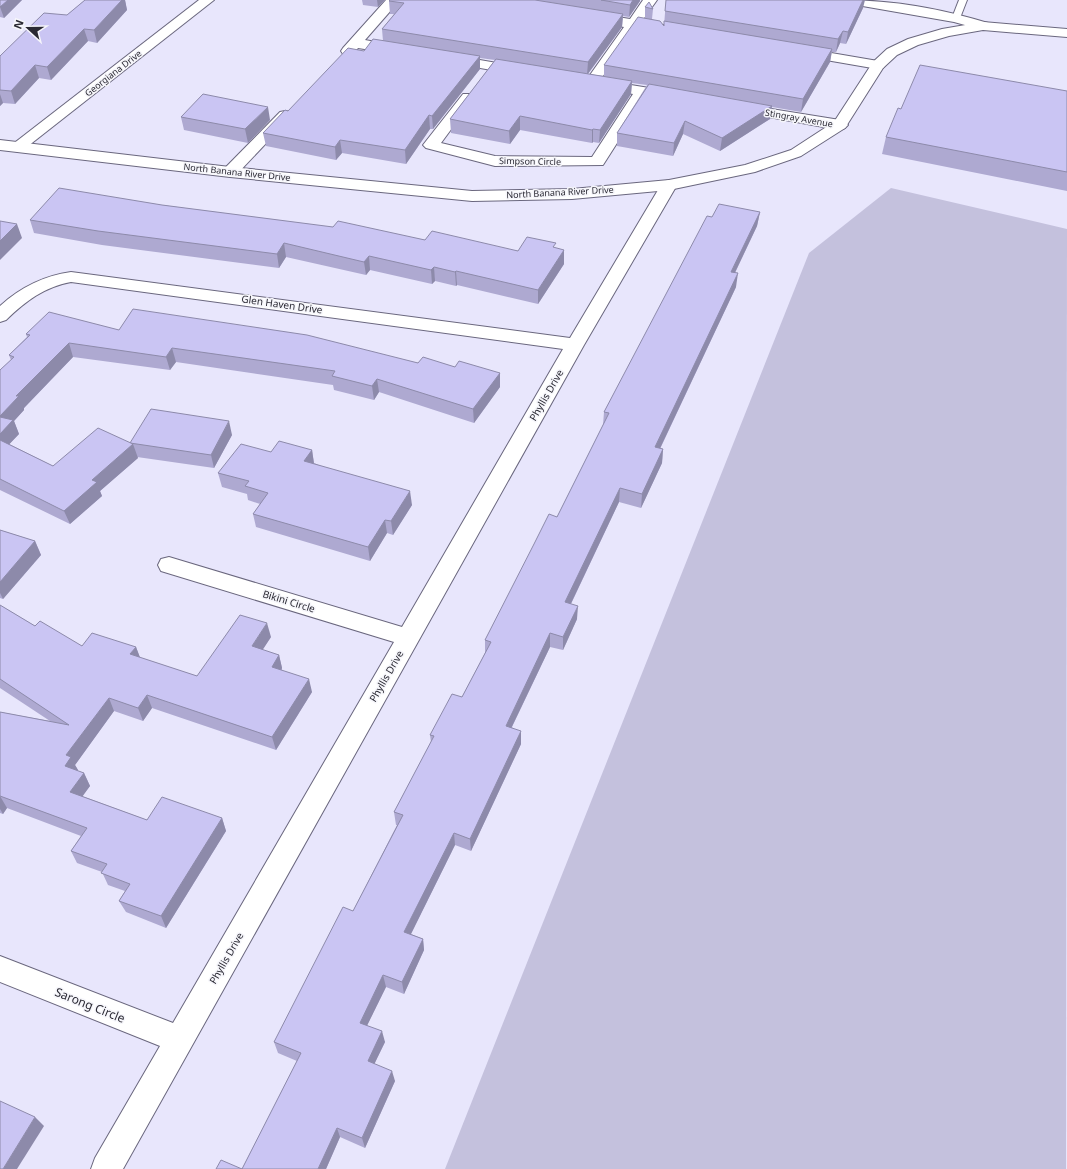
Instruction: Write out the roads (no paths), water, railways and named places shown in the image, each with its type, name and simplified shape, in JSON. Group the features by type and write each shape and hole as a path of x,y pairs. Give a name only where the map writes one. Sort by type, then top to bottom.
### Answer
{"street":[{"name":"Georgiana Drive","path":"18,147 207,0"},
{"path":"339,60 393,0"},
{"path":"592,82 650,0"},
{"path":"851,0 956,18 983,26"},
{"path":"578,14 672,30"},
{"name":"North Banana River Drive","path":"0,145 230,172 472,196 572,194 669,185 749,170 796,153 840,125 878,65 892,52 913,42 947,32 983,26 1067,33"},
{"path":"355,43 414,53"},
{"path":"791,50 878,65"},
{"path":"437,57 538,73"},
{"name":"Simpson Circle","path":"492,66 431,145 495,161 597,162 643,90"},
{"path":"576,80 689,98"},
{"name":"Stingray Avenue","path":"728,105 840,125"},
{"path":"230,172 294,106"},
{"name":"Phyllis Drive","path":"106,1169 575,345 669,185"},
{"name":"Glen Haven Drive","path":"0,316 21,296 37,285 52,279 71,277 575,345"},
{"name":"Bikini Circle","path":"169,566 408,638"},
{"name":"Sarong Circle","path":"0,969 180,1040"}],"lane":[{"path":"956,18 963,0"}]}
